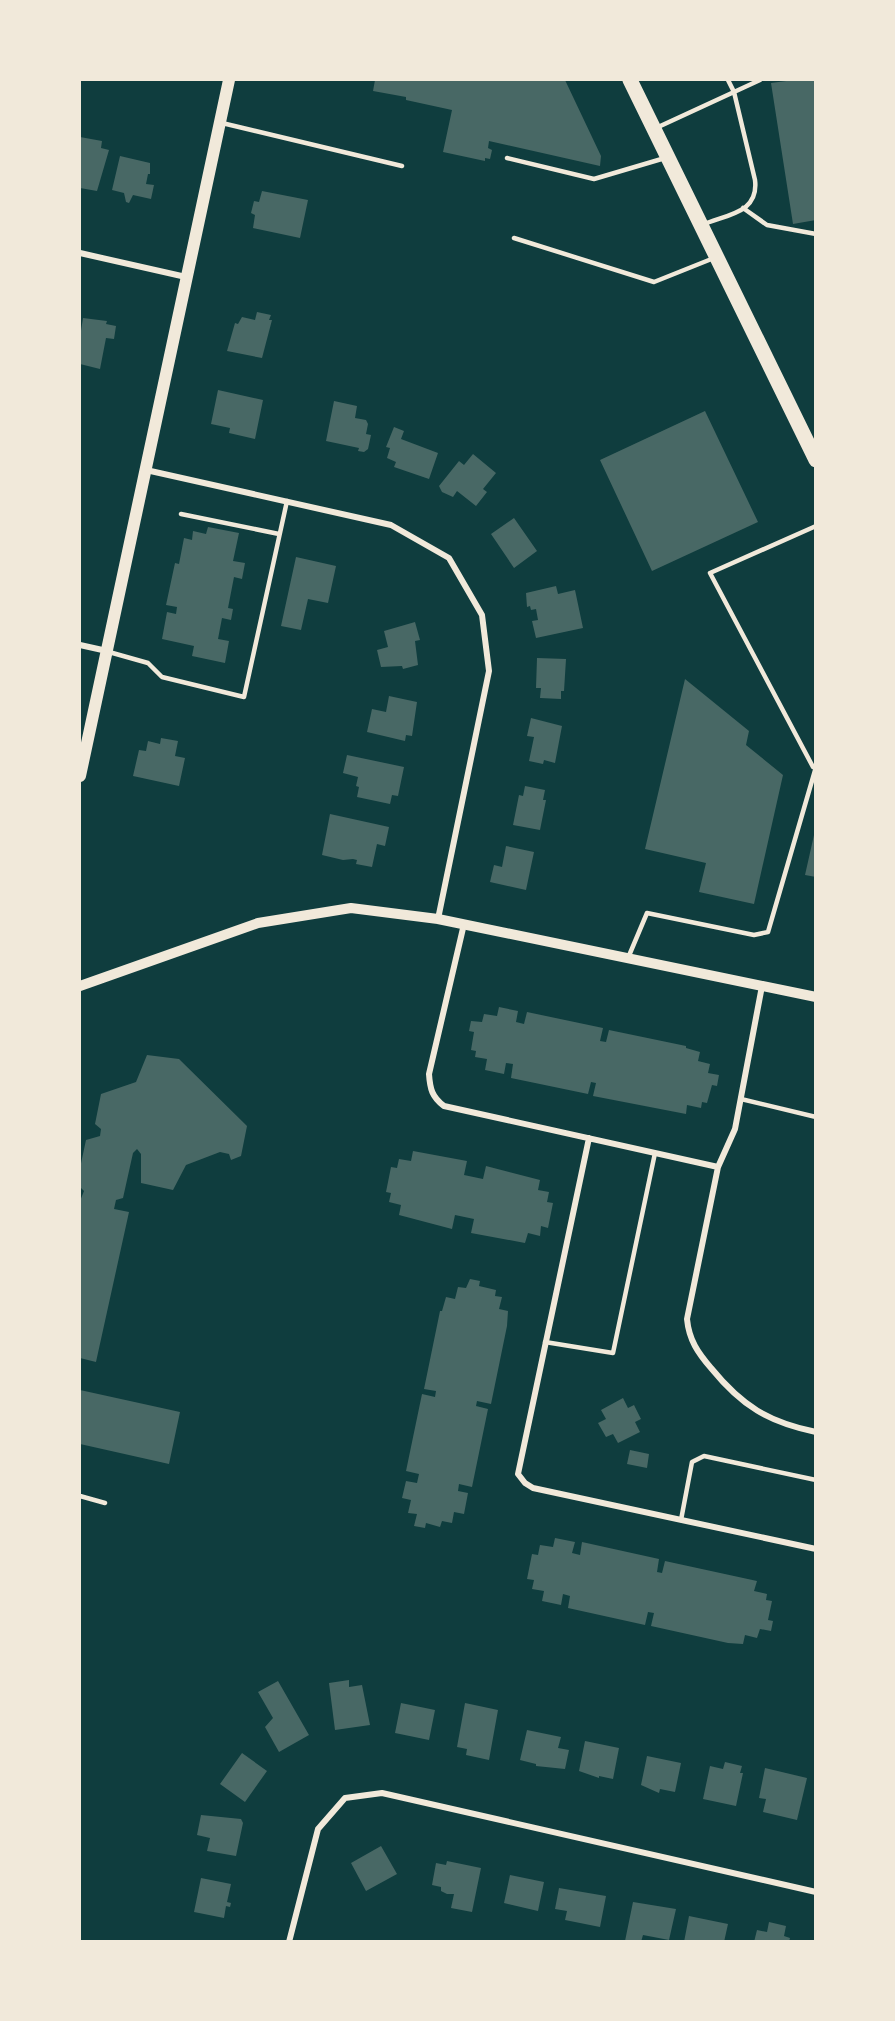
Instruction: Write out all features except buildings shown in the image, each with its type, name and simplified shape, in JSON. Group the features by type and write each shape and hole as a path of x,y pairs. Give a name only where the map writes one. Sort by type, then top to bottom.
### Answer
{"main road":[{"path":"80,776 229,80"},
{"path":"630,80 816,460"}],"street":[{"path":"80,254 186,277"},
{"path":"146,470 391,525 449,558 482,615 489,671 438,919"},
{"path":"80,645 107,651"},
{"path":"80,986 258,923 351,908 438,919 816,997"},
{"path":"464,924 429,1074 430,1089 435,1099 444,1106 718,1167"},
{"path":"762,986 735,1129 718,1167 687,1320 689,1335 698,1352 732,1394 770,1419 816,1432"},
{"path":"589,1138 519,1462 519,1474 525,1484 533,1488 816,1549"},
{"path":"290,1941 318,1829 345,1798 382,1794 816,1892"}],"lane":[{"path":"701,225 753,202 756,190 734,92 728,80"},
{"path":"654,129 760,80"},
{"path":"220,123 402,166"},
{"path":"507,158 594,179 668,157"},
{"path":"743,208 767,225 816,234"},
{"path":"514,238 654,282 716,256"},
{"path":"107,651 148,663 162,677 244,697 286,501"},
{"path":"181,514 279,534"},
{"path":"628,958 647,913 754,934 768,932 814,767 710,573 816,526"},
{"path":"741,1099 816,1117"},
{"path":"545,1342 613,1353 655,1153"},
{"path":"681,1520 692,1462 704,1456 816,1480"},
{"path":"80,1496 105,1503"}]}
